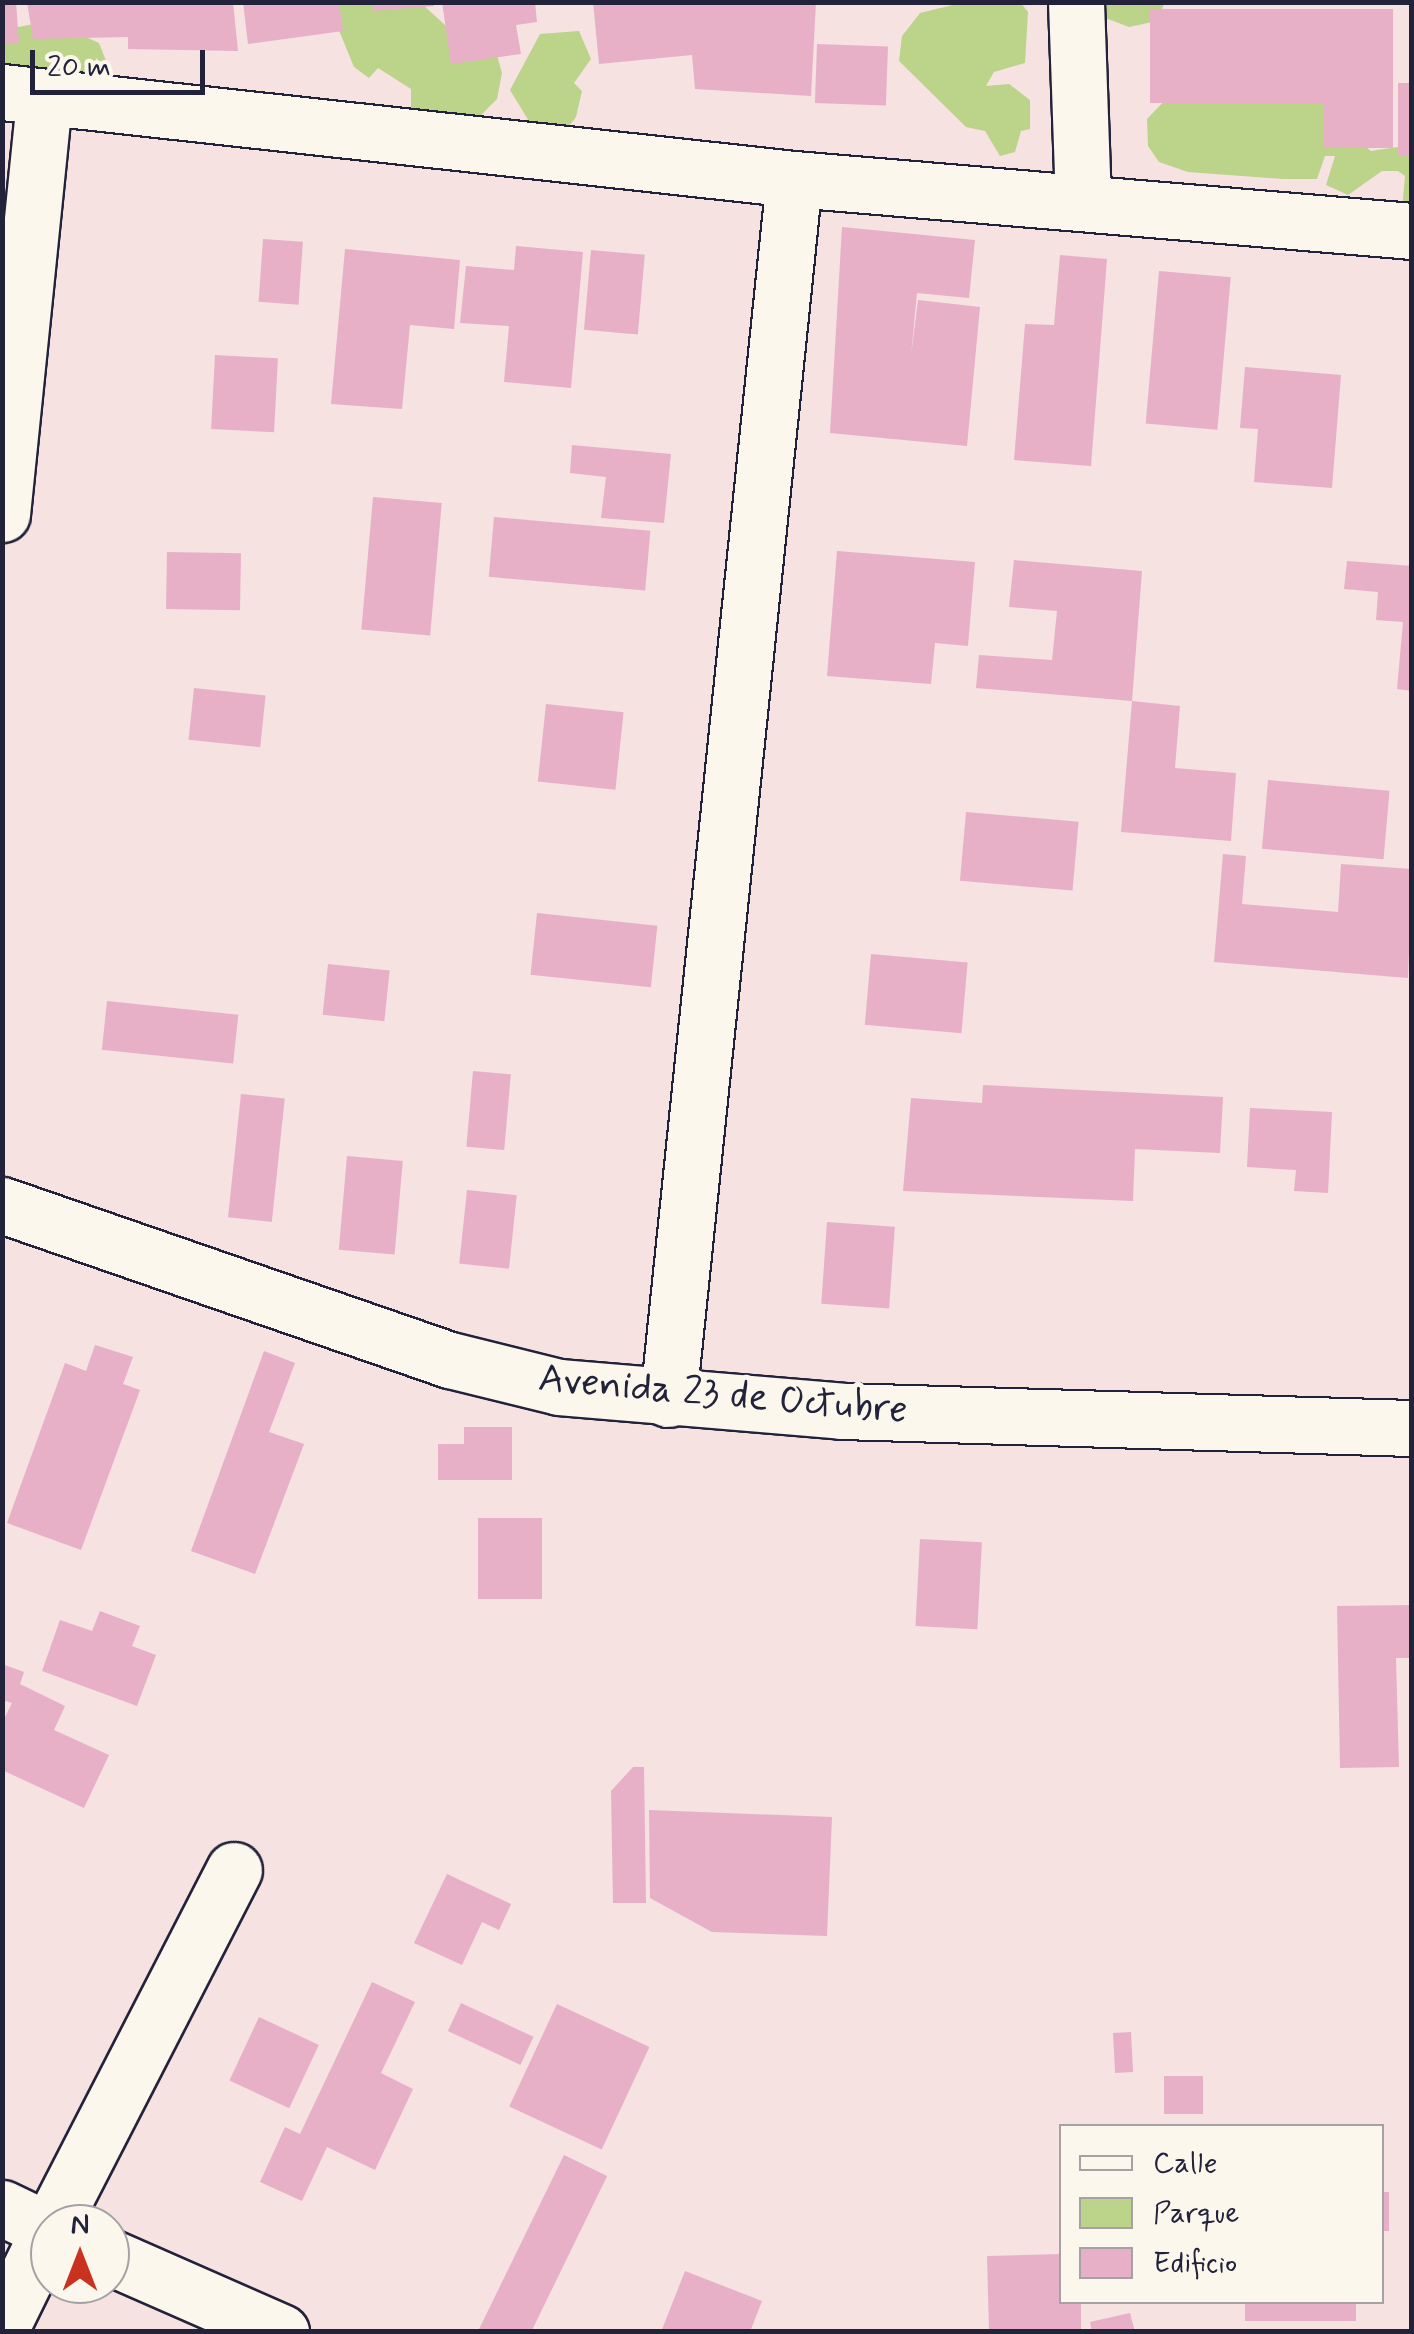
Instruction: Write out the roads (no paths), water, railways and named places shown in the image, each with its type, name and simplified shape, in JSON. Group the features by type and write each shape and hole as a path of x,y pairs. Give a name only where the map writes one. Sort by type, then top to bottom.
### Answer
{"street":[{"path":"1076,2 1083,200"},
{"path":"2,514 23,94 794,179 1412,230"},
{"path":"668,1399 794,179"},
{"name":"Avenida 23 de Octubre","path":"2,1205 450,1360 559,1387 668,1399 1412,1428"},
{"path":"63,2204 234,1870"},
{"path":"2,2208 30,2220"},
{"path":"130,2266 282,2332"},
{"path":"2,2326 30,2269"}]}
